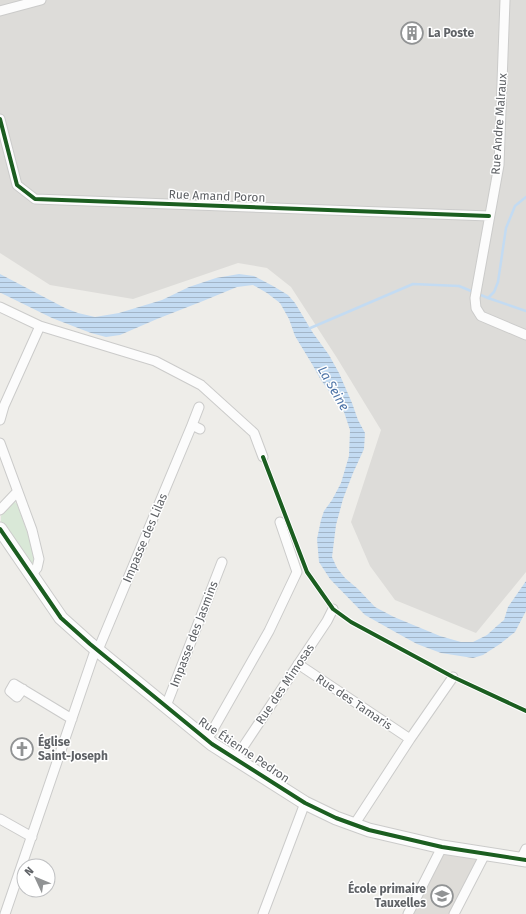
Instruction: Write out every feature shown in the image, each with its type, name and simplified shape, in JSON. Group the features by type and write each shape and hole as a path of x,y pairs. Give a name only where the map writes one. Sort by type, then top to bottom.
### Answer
{"street":[{"path":"0,11 41,0"},
{"name":"Rue Andre Malraux","path":"505,0 499,164 475,298 476,308 481,316 526,335"},
{"name":"Rue Amand Poron","path":"0,119 17,185 34,199 489,216"},
{"path":"0,307 40,326 155,361 201,385 254,433 264,457"},
{"path":"0,420 4,406 40,326"},
{"name":"Impasse des Lilas","path":"5,914 97,649 196,427 199,407"},
{"path":"0,443 32,530 39,559 37,568 31,575"},
{"path":"0,510 18,492"},
{"path":"207,740 269,631 297,572 280,522"},
{"name":"Rue Étienne Pedron","path":"0,529 61,618 207,740 305,804 336,818 369,830 466,852 524,856"},
{"name":"Impasse des Jasmins","path":"166,706 222,562"},
{"name":"Rue des Mimosas","path":"235,759 327,621 333,609"},
{"name":"Rue des Tamaris","path":"298,664 410,739"},
{"path":"354,825 410,739 453,677"},
{"path":"23,689 72,719"},
{"path":"263,914 305,804"},
{"path":"0,819 32,837"},
{"path":"408,914 442,847"},
{"path":"454,914 485,854"}],"shaded area":[{"path":"0,0 526,0 526,572 476,633 395,600 370,566 351,522 381,430 291,287 267,268 238,263 133,299 50,285 0,253"},
{"name":"École primaire Tauxelles","path":"447,854 481,860 454,914 412,914 431,878 440,856"}],"green space":[{"path":"12,502 17,504 37,560 33,569 1,525 1,516"}],"water":[{"name":"La Seine","path":"0,274 65,308 95,317 119,313 162,300 189,287 216,278 239,274 254,276 288,295 295,303 313,333 329,355 339,373 358,420 365,433 364,449 343,499 336,525 332,557 337,568 345,578 375,607 394,617 440,636 461,642 473,642 487,635 504,620 508,607 526,581 526,611 515,632 483,655 473,658 441,653 417,644 365,615 330,579 319,562 317,539 324,511 341,483 349,456 350,430 344,412 321,380 295,336 289,319 280,303 267,293 253,285 237,287 120,335 106,337 91,333 52,318 0,293"}],"waterway":[{"path":"488,298 494,292 498,282 506,228 515,206 526,197"},
{"path":"308,329 413,284 459,286 526,311"}],"cycle path":[{"path":"0,119 17,185 35,199 489,216"},
{"path":"263,457 307,572 333,609 351,622 453,677 526,711"},
{"path":"0,529 61,618 90,644 212,744 305,803 336,818 369,830 442,847 526,860"}],"place":[{"name":"La Poste","path":"412,33"},
{"name":"Église Saint-Joseph","path":"22,749"},
{"name":"École primaire Tauxelles","path":"442,896"}]}
